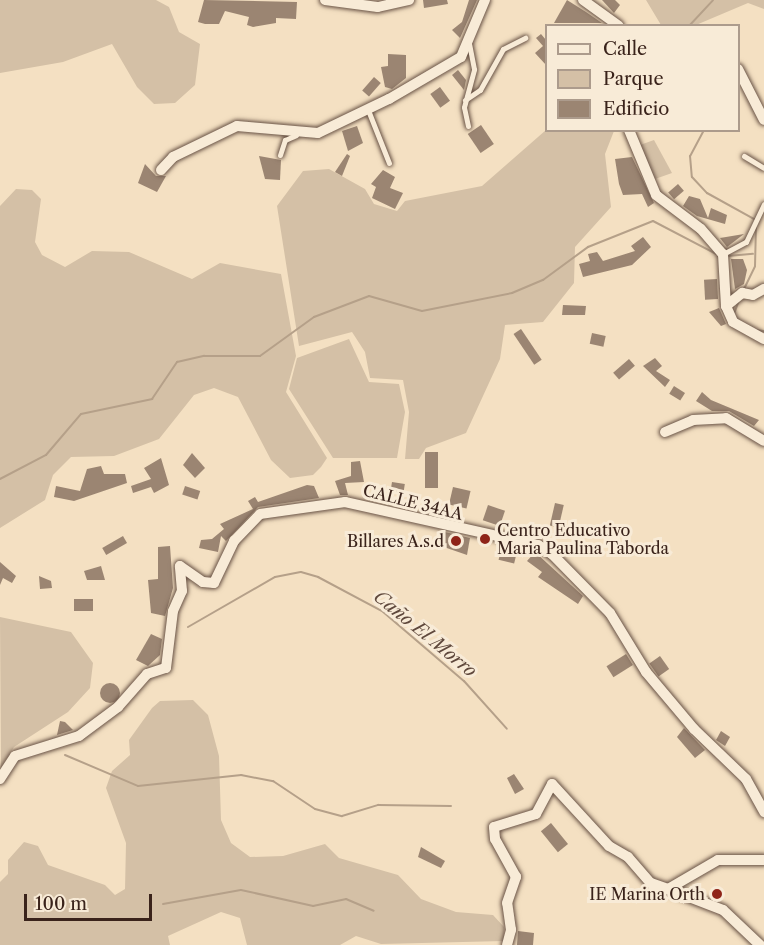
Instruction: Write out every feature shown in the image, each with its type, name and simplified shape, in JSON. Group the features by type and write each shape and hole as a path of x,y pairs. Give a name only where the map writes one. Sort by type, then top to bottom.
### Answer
{"street":[{"path":"325,0 378,7 409,0"},
{"path":"161,170 173,157 237,126 296,135 318,133 368,110 440,71 469,44 485,0"},
{"path":"583,0 616,24"},
{"path":"740,68 764,120"},
{"path":"630,132 656,195 715,241 723,256 726,306 733,322 764,339"},
{"path":"726,306 742,293 761,292"},
{"path":"665,432 693,420 726,418 764,441"},
{"name":"CALLE 34AA","path":"0,778 15,756 79,736 118,707 147,674 166,668 173,611 182,591 180,566 203,582 214,583 234,541 260,514 345,502 538,545 552,554 610,613 646,672 694,729 746,779 764,812"},
{"path":"507,945 512,930 507,903 516,877 494,827 536,814 552,784 609,846 628,856 651,883 723,910 760,945"},
{"path":"668,889 718,860 764,860"}],"lane":[{"path":"465,100 480,90 503,49 525,38"},
{"path":"468,126 465,100 474,78 469,44"},
{"path":"368,110 389,163"},
{"path":"280,155 285,140 296,135"},
{"path":"744,156 764,168"},
{"path":"723,256 741,247 764,204"}],"green space":[{"path":"0,0 156,0 169,7 179,32 200,44 195,85 175,103 154,104 137,87 112,44 63,62 0,73"},
{"path":"646,0 764,0 764,9 748,3 698,24 660,24"},
{"path":"545,131 614,132 605,154 611,207 575,247 574,283 543,322 505,325 500,359 466,433 426,448 419,459 405,459 409,412 403,380 370,378 365,352 352,332 299,346 277,206 303,171 329,169 365,189 374,204 397,211 405,201 482,186"},
{"path":"654,140 672,173 655,179 640,145"},
{"path":"16,189 32,190 41,199 35,242 42,255 65,267 92,251 129,252 192,279 220,263 281,274 296,356 286,392 327,458 321,467 313,475 290,478 271,460 238,397 214,388 194,395 159,439 114,456 71,457 53,475 45,500 0,528 0,206"},
{"path":"349,339 369,382 399,384 405,412 397,458 333,458 289,389 297,358"},
{"path":"0,617 71,632 93,663 90,688 68,712 14,747 1,768"},
{"path":"193,700 208,715 219,756 221,820 231,843 250,857 283,856 325,844 339,858 398,875 421,899 456,912 493,915 504,927 504,941 381,944 356,936 340,945 247,945 240,918 221,912 168,936 170,945 0,945 0,882 8,874 8,860 24,842 38,846 48,865 105,885 115,895 125,889 126,843 106,788 112,771 130,755 129,740 152,708 160,701"}],"building":[{"path":"204,0 297,2 296,19 276,18 276,23 253,27 247,25 249,17 225,11 219,24 205,24 198,22"},
{"path":"423,0 447,0 448,4 424,8"},
{"path":"469,0 477,0 460,38 452,30 462,22"},
{"path":"567,0 586,12 602,23 554,23"},
{"path":"602,0 615,0 620,5 614,13"},
{"path":"541,34 545,39 545,64 535,53 543,46 536,38"},
{"path":"388,54 406,55 406,78 392,89 385,87 381,67 388,66"},
{"path":"458,70 466,80 464,90 452,75"},
{"path":"374,77 381,83 369,96 362,91"},
{"path":"440,87 450,101 440,108 430,94"},
{"path":"481,125 494,144 481,153 468,134"},
{"path":"357,126 363,143 348,151 342,131"},
{"path":"347,154 350,156 342,176 335,172"},
{"path":"259,156 281,160 280,180 265,179"},
{"path":"632,157 654,203 648,207 642,194 623,195 619,184 615,159"},
{"path":"145,164 156,176 166,176 157,192 138,183"},
{"path":"383,170 395,177 390,188 403,193 395,209 372,198 376,187 371,184"},
{"path":"678,184 684,191 674,199 668,193"},
{"path":"689,196 700,199 708,218 711,208 727,215 725,224 697,216 683,206"},
{"path":"744,234 727,247 720,238"},
{"path":"643,237 651,247 632,265 583,277 579,264 590,261 588,254 597,252 603,261 635,251 631,246"},
{"path":"731,259 743,259 747,270 744,284 735,289"},
{"path":"717,279 718,299 705,300 704,280"},
{"path":"563,305 586,306 585,315 562,315"},
{"path":"719,308 726,324 721,326 709,312"},
{"path":"521,329 542,360 534,365 514,334"},
{"path":"592,333 606,336 603,347 590,344"},
{"path":"655,358 662,366 656,371 670,380 665,387 643,366"},
{"path":"629,359 635,366 619,380 613,373"},
{"path":"674,386 685,393 680,401 669,394"},
{"path":"702,392 711,400 759,420 754,426 729,411 712,411 696,401"},
{"path":"425,452 438,452 438,488 425,488"},
{"path":"192,453 205,468 195,478 183,465"},
{"path":"161,458 169,485 154,493 151,487 133,493 131,486 151,479 144,468"},
{"path":"360,461 364,482 345,483 348,495 340,495 335,481 351,476 351,462"},
{"path":"101,466 104,474 125,474 127,483 74,501 54,497 56,486 80,491 87,469"},
{"path":"392,482 405,484 403,495 390,493"},
{"path":"307,485 314,486 319,498 258,507 226,541 221,536 218,552 199,548 201,540 212,539 224,529 220,524 253,509 248,501 255,497 258,502"},
{"path":"185,486 200,491 197,500 182,495"},
{"path":"453,487 471,491 466,509 449,505"},
{"path":"555,503 564,505 559,527 550,525"},
{"path":"488,505 505,511 500,526 483,520"},
{"name":"Billares A.s.d","path":"445,532 470,538 467,555 441,546"},
{"path":"123,536 127,543 106,555 102,548"},
{"path":"170,546 173,588 165,616 151,613 148,580 158,579 158,547"},
{"path":"501,550 517,554 514,564 499,560"},
{"path":"535,552 583,596 578,604 538,577 542,572 527,561"},
{"path":"0,562 16,576 12,583 3,578 0,585"},
{"path":"101,566 105,580 87,580 84,571"},
{"path":"39,576 51,581 52,588 40,589"},
{"path":"74,599 93,599 93,611 74,611"},
{"path":"151,634 162,639 160,655 148,666 136,660"},
{"path":"626,654 633,665 613,677 606,666"},
{"path":"660,656 669,669 659,677 649,663"},
{"path":"110,683 117,686 120,693 117,700 110,703 103,700 100,693 103,686"},
{"path":"60,721 65,722 73,730 57,735"},
{"path":"684,728 705,750 695,758 677,737"},
{"path":"721,731 730,737 725,746 716,740"},
{"path":"514,774 524,789 515,794 507,778"},
{"path":"551,823 568,844 558,852 541,831"},
{"path":"421,847 445,861 441,868 418,857"},
{"path":"518,931 534,933 533,945 517,945"}],"waterway":[{"path":"691,24 713,0"},
{"path":"703,132 690,156 692,177 707,193 756,220"},
{"path":"0,479 46,455 81,414 152,399 177,362 204,356 260,356 314,317 369,296 422,311 512,293 543,280 588,247 653,221 716,254"},
{"path":"744,289 755,266 756,226"},
{"path":"728,256 753,254"},
{"path":"734,314 739,300"},
{"path":"756,330 764,331"},
{"name":"Caño El Morro","path":"188,627 275,577 301,572 318,577 382,611 464,681 507,729"},
{"path":"65,755 138,786 241,775 273,781 315,809 342,816 378,805 451,806"},
{"path":"163,904 241,890 313,906 346,899 374,911"}],"place":[{"name":"Centro Educativo Maria Paulina Taborda","path":"485,539"},
{"name":"Billares A.s.d","path":"456,541"},
{"name":"IE Marina Orth","path":"717,894"}]}
